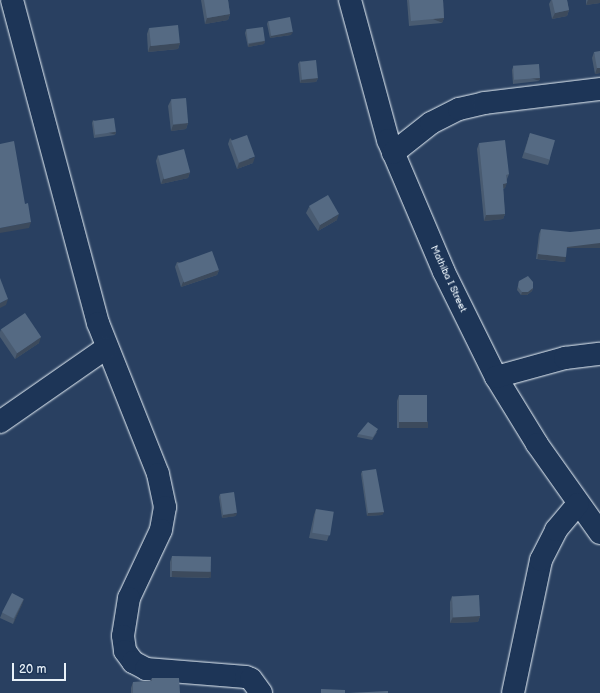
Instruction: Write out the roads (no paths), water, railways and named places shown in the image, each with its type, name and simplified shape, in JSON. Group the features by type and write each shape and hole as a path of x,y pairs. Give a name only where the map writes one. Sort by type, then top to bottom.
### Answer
{"street":[{"path":"0,4 12,0 106,348 158,474 165,507 161,530 129,598 123,636 125,651 133,662 146,669 246,677 251,679 260,693"},
{"name":"Mathiba I Street","path":"350,0 393,153 444,272 496,377 537,444 578,504 600,533"},
{"path":"393,153 431,124 459,109 484,103 600,89"},
{"path":"0,422 106,348"},
{"path":"496,377 565,358 600,354"},
{"path":"513,693 541,560 556,530 578,504"}]}
